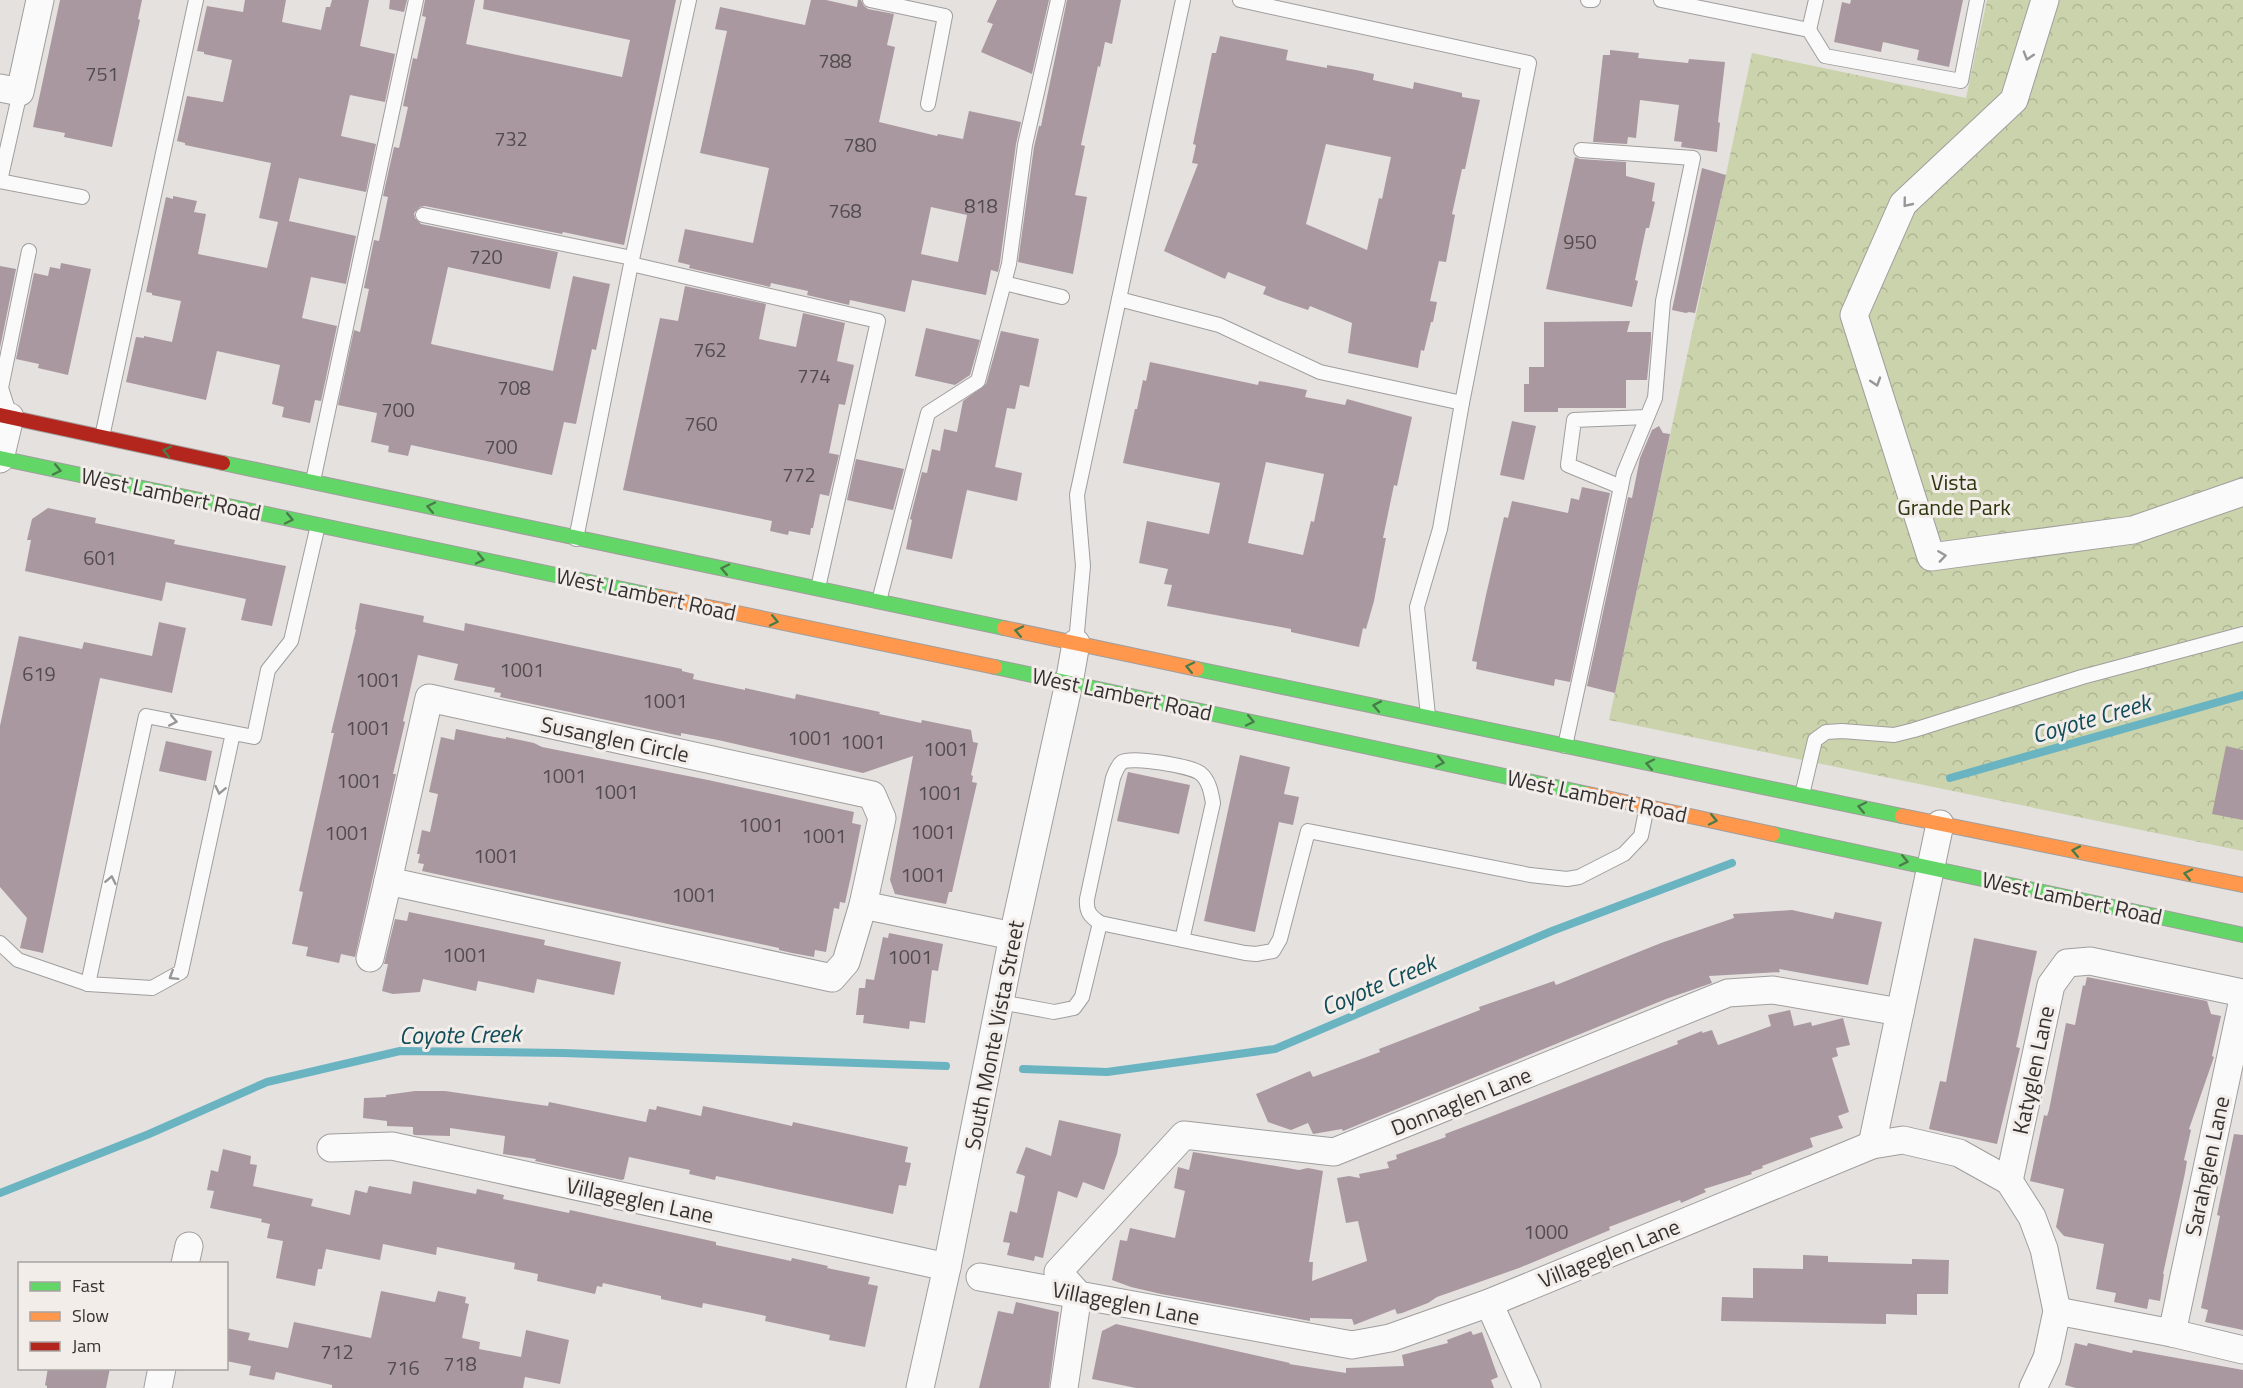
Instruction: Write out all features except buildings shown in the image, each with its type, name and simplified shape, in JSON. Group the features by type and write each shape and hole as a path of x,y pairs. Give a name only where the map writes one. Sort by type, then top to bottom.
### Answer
{"main road":[{"name":"West Lambert Road","path":"5,416 576,539 1940,824 2243,885"},
{"name":"West Lambert Road","path":"0,459 1069,683 2243,935"}],"street":[{"path":"10,90 40,0"},
{"path":"2045,0 2014,100 1903,204 1854,315 1931,557 2133,530 2243,492"},
{"path":"0,459 5,416"},
{"name":"South Monte Vista Street","path":"920,1388 1076,643"},
{"name":"Susanglen Circle","path":"370,958 429,698 872,795 882,818 863,905 846,962 832,978 388,881"},
{"path":"1872,1145 1940,824"},
{"path":"863,905 1013,936"},
{"name":"Katyglen Lane","path":"2009,1181 2051,985 2067,963 2090,961 2243,993"},
{"name":"Donnaglen Lane","path":"1078,1294 1058,1272 1184,1135 1334,1152 1728,993 1773,990 1900,1012"},
{"name":"Sarahglen Lane","path":"2172,1333 2243,999"},
{"name":"Villageglen Lane","path":"980,1277 1352,1345 1390,1338 1489,1303 1872,1145 1903,1140 1959,1153 2009,1181 2032,1216 2044,1249 2057,1311 2047,1358 2033,1388"},
{"name":"Villageglen Lane","path":"331,1148 392,1146 947,1267"},
{"path":"1064,1388 1078,1294"},
{"path":"1489,1303 1527,1388"},
{"path":"2057,1311 2172,1333 2243,1350"}],"lane":[{"path":"102,437 196,0"},
{"path":"313,481 416,0"},
{"path":"576,539 631,261 689,0"},
{"path":"870,0 945,16 928,104"},
{"path":"879,601 928,413 978,381 1010,264 1025,145 1059,0"},
{"path":"1076,643 1083,566 1077,495 1183,0"},
{"path":"1240,0 1529,63 1462,403 1440,529 1417,607 1428,716"},
{"path":"1588,0 1593,0"},
{"path":"1660,0 1809,30"},
{"path":"1816,0 1809,30 1825,56 1961,81 1977,0"},
{"path":"10,90 0,181 82,197"},
{"path":"1565,746 1624,473 1655,398 1664,301 1693,158 1581,150"},
{"path":"423,214 631,261 878,321 818,588"},
{"path":"5,416 1,388 29,251"},
{"path":"1004,283 1062,297"},
{"path":"1119,299 1219,325 1320,372 1462,403"},
{"path":"1621,487 1568,465 1574,420 1647,417"},
{"path":"88,984 146,716 254,737 268,670 291,641 318,525"},
{"path":"1802,795 1815,740 1826,732 1894,735 2082,677 2243,634"},
{"path":"0,943 18,960 88,984 152,988 181,972 233,733"},
{"path":"1182,940 1213,803 1209,786 1200,773 1149,761 1128,760 1120,763 1116,771 1087,899 1086,909 1090,916 1100,923 1182,940 1256,954 1273,951 1285,929 1308,831 1530,875 1567,879 1591,872 1624,855 1641,836 1647,806"},
{"path":"1000,1002 1054,1012 1074,1008 1082,997 1100,923"}],"green space":[{"name":"Vista Grande Park","path":"1987,0 2243,0 2243,851 1609,720 1752,53 1966,98"}],"waterway":[{"name":"Coyote Creek","path":"1950,778 2243,695"},
{"name":"Coyote Creek","path":"1023,1069 1107,1072 1275,1049 1552,931 1732,863"},
{"name":"Coyote Creek","path":"0,1193 149,1134 267,1082 400,1051 563,1053 946,1066"}],"traffic: fast":[{"path":"0,458 660,597"},
{"path":"223,463 1004,628"},
{"path":"995,667 1588,794"},
{"path":"1197,669 1902,816"},
{"path":"1773,834 2243,935"}],"traffic: slow":[{"path":"660,597 995,667"},
{"path":"1004,628 1197,669"},
{"path":"1588,794 1773,834"},
{"path":"1902,816 2243,885"}],"traffic: jam":[{"path":"0,415 223,463"}]}
